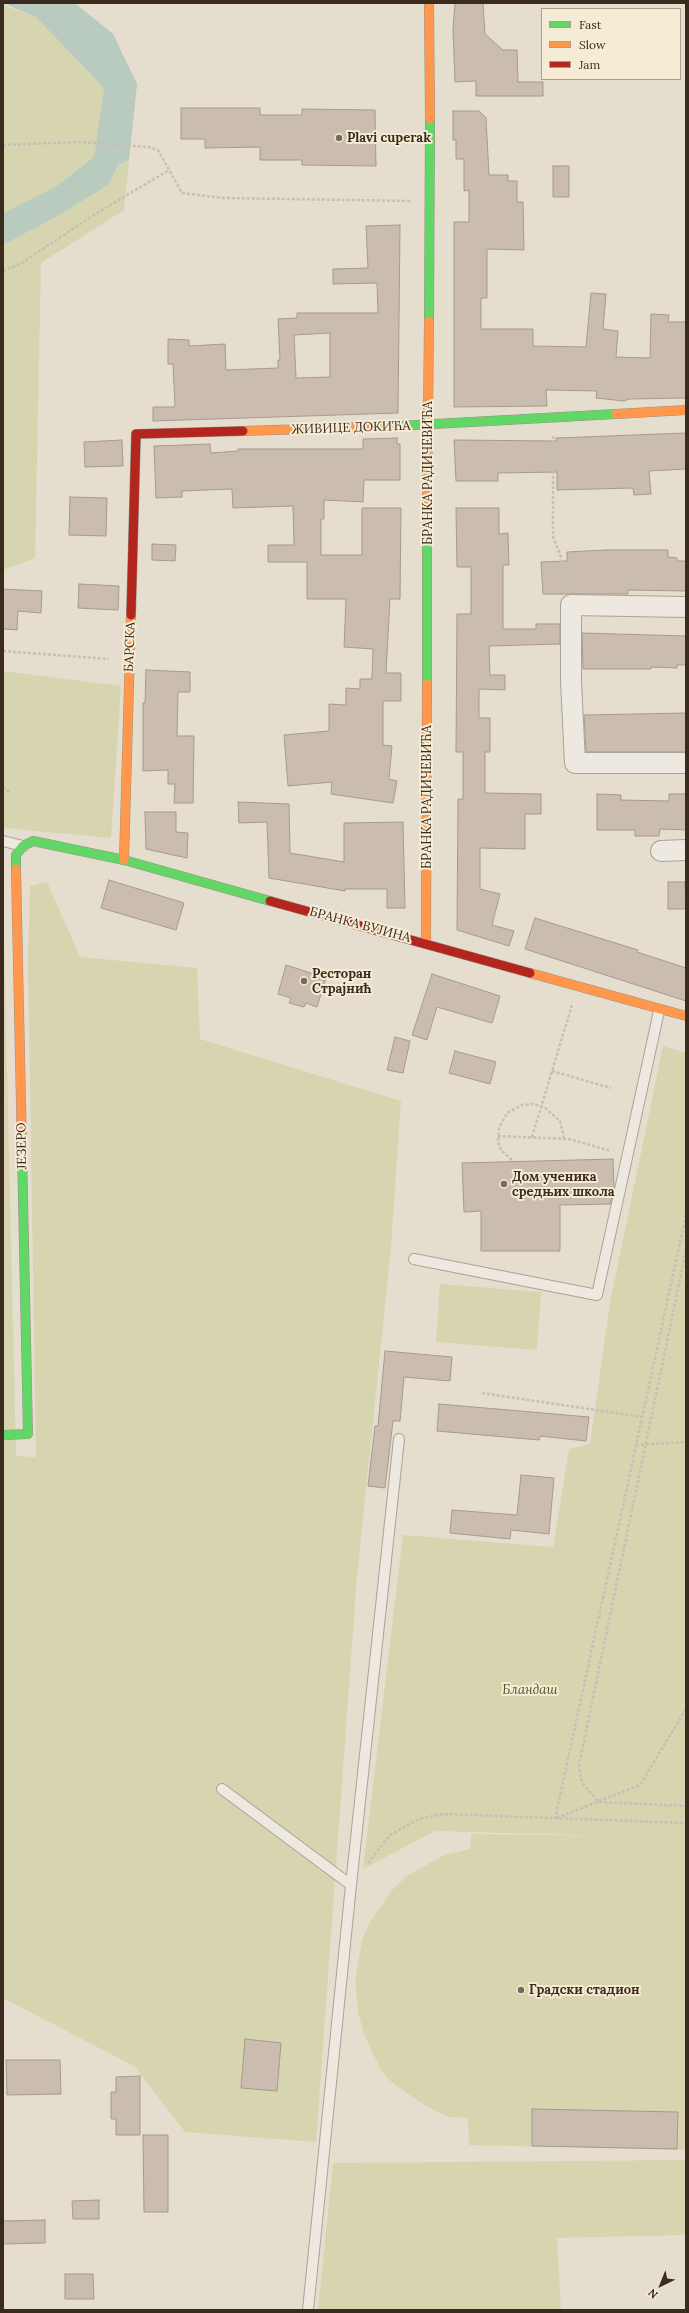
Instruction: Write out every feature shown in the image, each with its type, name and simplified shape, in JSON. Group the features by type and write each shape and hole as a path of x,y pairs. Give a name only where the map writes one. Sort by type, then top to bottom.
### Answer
{"street":[{"name":"БРАНКА РАДИЧЕВИЋА","path":"426,944 430,201 429,3"},
{"name":"ЖИВИЦЕ ДОКИЋА","path":"136,434 428,425 686,410"},
{"name":"БАРСКА","path":"124,860 136,434"},
{"path":"686,607 571,605 571,681 575,763 686,763"},
{"name":"БРАНКА ВУЈИНА","path":"28,844 124,860 659,1011 686,1016"},
{"name":"ЈЕЗЕРО","path":"3,1435 28,1434 16,855 28,844"},
{"path":"661,851 686,850"}],"lane":[{"path":"3,841 28,844"},
{"path":"414,1259 597,1295 659,1011"},
{"path":"308,2310 351,1885 399,1439"},
{"path":"222,1789 351,1885"}],"path":[{"path":"3,145 78,142 148,147 158,150 182,193 223,198 430,201"},
{"path":"3,271 20,264 96,213 169,170"},
{"path":"553,417 553,537 561,557 562,596 571,605"},
{"path":"3,651 130,660"},
{"path":"3,787 10,792"},
{"path":"532,1137 578,987"},
{"path":"552,1072 611,1088"},
{"path":"512,1160 501,1150 498,1136 502,1121 513,1109 522,1105 533,1104 541,1106 560,1121 564,1138"},
{"path":"498,1136 564,1138 611,1151"},
{"path":"555,1819 686,1215"},
{"path":"686,1250 579,1765 582,1783 598,1802 686,1806"},
{"path":"482,1393 642,1417"},
{"path":"636,1445 686,1442"},
{"path":"555,1819 640,1785 686,1709"},
{"path":"351,1885 390,1835 419,1819 443,1814 686,1823"}],"green space":[{"path":"3,5 36,17 104,88 94,157 55,187 3,213"},
{"path":"129,160 124,210 41,263 35,558 3,570 3,245 58,216 108,185 118,165"},
{"path":"3,671 121,686 111,838 5,828 3,836"},
{"path":"47,882 80,957 197,968 200,1039 401,1101 391,1247 357,1576 316,2142 185,2132 134,2066 3,1998 3,895 16,1456 36,1457 28,960 30,886"},
{"name":"Бландаш","path":"663,1046 686,1053 686,2150 469,2145 468,2118 449,2117 435,2111 418,2101 389,2080 380,2068 366,2039 358,2013 355,1980 362,1940 370,1922 393,1889 407,1876 442,1856 470,1849 471,1834 612,1836 435,1831 363,1869 403,1535 553,1547 569,1449 590,1444 610,1303"},
{"path":"440,1284 541,1292 537,1350 436,1342"},
{"path":"686,2160 686,2235 557,2238 561,2310 318,2310 333,2163"}],"shaded area":[{"path":"3,3 75,3 113,34 137,84 129,160 118,165 108,185 58,216 3,245 3,213 55,187 94,157 104,88 36,17"}],"building":[{"path":"455,3 483,3 485,34 503,50 517,50 518,82 543,82 543,96 476,96 476,81 455,82 453,30"},
{"path":"181,108 260,108 260,115 302,115 302,109 375,110 376,166 302,165 302,160 260,160 260,147 205,148 205,139 181,139"},
{"path":"453,111 479,111 486,118 489,175 508,175 508,181 517,181 517,202 523,202 524,250 487,249 487,298 481,298 481,329 533,329 533,346 586,347 591,293 606,294 603,329 618,331 616,357 650,358 651,314 669,315 668,322 686,322 686,398 629,399 624,401 596,398 597,391 546,390 547,406 454,407 454,222 469,222 469,190 464,191 464,159 456,159 456,140 453,140"},
{"path":"553,166 569,166 569,197 553,197"},
{"path":"400,225 398,413 153,421 153,407 174,407 175,405 173,364 168,364 168,339 189,340 189,346 225,344 226,370 278,368 278,360 280,360 278,319 297,318 297,313 378,313 377,283 333,284 333,269 368,268 366,226","holes":["330,333 330,377 296,378 294,335"]},
{"path":"686,433 686,469 649,471 651,494 634,495 633,488 557,490 557,472 498,473 498,481 456,481 454,440 556,441 556,438"},
{"path":"397,438 397,444 400,444 400,480 364,480 363,502 324,500 324,519 321,519 321,555 362,555 362,508 401,508 400,599 390,599 386,673 401,673 401,701 383,701 383,745 392,746 389,779 397,781 393,803 331,794 332,782 288,786 284,735 329,731 329,704 346,705 346,688 360,689 360,679 372,679 373,649 344,647 346,599 307,599 307,562 268,562 268,545 294,545 293,506 233,508 232,489 182,491 182,497 156,498 154,446 210,444 211,453 238,451 238,449 363,449 363,439"},
{"path":"122,440 123,466 85,467 84,442"},
{"path":"70,497 107,498 106,536 69,535"},
{"path":"456,508 499,508 499,534 508,533 509,565 503,565 503,629 536,629 536,624 560,624 560,644 489,646 490,675 505,675 505,690 479,689 479,718 490,718 490,752 485,752 485,793 541,794 541,814 525,814 525,849 480,848 480,889 500,894 492,925 514,931 509,946 457,930 458,799 463,799 463,752 456,752 457,614 471,614 471,567 457,567"},
{"path":"152,544 176,545 175,561 152,560"},
{"path":"606,550 668,550 668,557 677,558 677,561 686,561 686,591 628,590 628,594 543,594 541,562 567,561 567,552"},
{"path":"79,584 119,586 118,610 78,608"},
{"path":"3,589 42,591 41,613 18,611 17,630 3,629"},
{"path":"582,633 686,636 686,665 677,665 677,668 651,667 651,669 583,669"},
{"path":"146,670 190,672 190,692 178,692 177,736 194,736 193,803 174,803 175,784 168,784 168,770 143,771 143,703 145,703"},
{"path":"686,713 686,752 586,752 584,715"},
{"path":"597,794 621,795 621,800 669,801 669,794 686,794 686,830 660,829 659,836 635,836 635,830 597,830"},
{"path":"238,802 289,804 290,853 344,862 344,823 403,822 405,908 387,908 387,889 345,889 345,891 269,878 267,822 239,823"},
{"path":"145,812 176,812 176,832 188,833 187,858 146,849"},
{"path":"109,880 184,903 176,930 101,908"},
{"path":"668,882 685,882 686,909 668,909"},
{"path":"535,918 638,950 637,952 686,968 686,1001 525,949"},
{"path":"286,965 326,978 317,1007 306,1003 304,1007 289,1003 291,998 278,994"},
{"path":"432,974 500,996 492,1023 437,1007 427,1040 412,1035"},
{"path":"395,1037 410,1041 403,1073 387,1070"},
{"path":"455,1051 496,1062 490,1084 449,1073"},
{"path":"613,1159 614,1188 610,1204 560,1205 560,1251 481,1251 481,1211 464,1212 462,1163"},
{"path":"385,1351 452,1357 450,1381 404,1377 400,1421 393,1421 385,1488 368,1486 375,1426 378,1426"},
{"path":"439,1404 589,1417 586,1441 540,1436 539,1440 437,1431"},
{"path":"521,1475 554,1478 549,1534 511,1530 510,1539 450,1533 452,1510 517,1515"},
{"path":"245,2039 281,2043 277,2091 241,2088"},
{"path":"6,2060 60,2060 61,2094 7,2095"},
{"path":"140,2076 140,2135 116,2135 116,2119 111,2119 111,2092 116,2092 116,2077"},
{"path":"532,2109 678,2112 677,2149 532,2146"},
{"path":"143,2135 168,2135 168,2212 144,2212"},
{"path":"99,2200 99,2219 73,2219 72,2201"},
{"path":"45,2220 45,2243 3,2244 3,2221"},
{"path":"65,2274 93,2274 94,2299 65,2299"}],"traffic: fast":[{"path":"429,321 430,119"},
{"path":"398,426 616,414"},
{"path":"427,513 427,684"},
{"path":"16,869 16,855 23,846 33,841 124,860 270,901"},
{"path":"3,1435 28,1434 22,1151"}],"traffic: slow":[{"path":"429,3 430,119"},
{"path":"427,513 429,321"},
{"path":"616,414 686,410"},
{"path":"243,431 398,426"},
{"path":"124,860 131,615"},
{"path":"426,944 427,684"},
{"path":"16,869 22,1151"},
{"path":"530,973 686,1016"}],"traffic: jam":[{"path":"131,615 136,434 243,431"},
{"path":"270,901 530,973"}],"place":[{"name":"Plavi cuperak","path":"339,138"},
{"name":"Ресторан Страјнић","path":"304,981"},
{"name":"Дом ученика средњих школа","path":"504,1184"},
{"name":"Градски стадион","path":"521,1990"}]}
